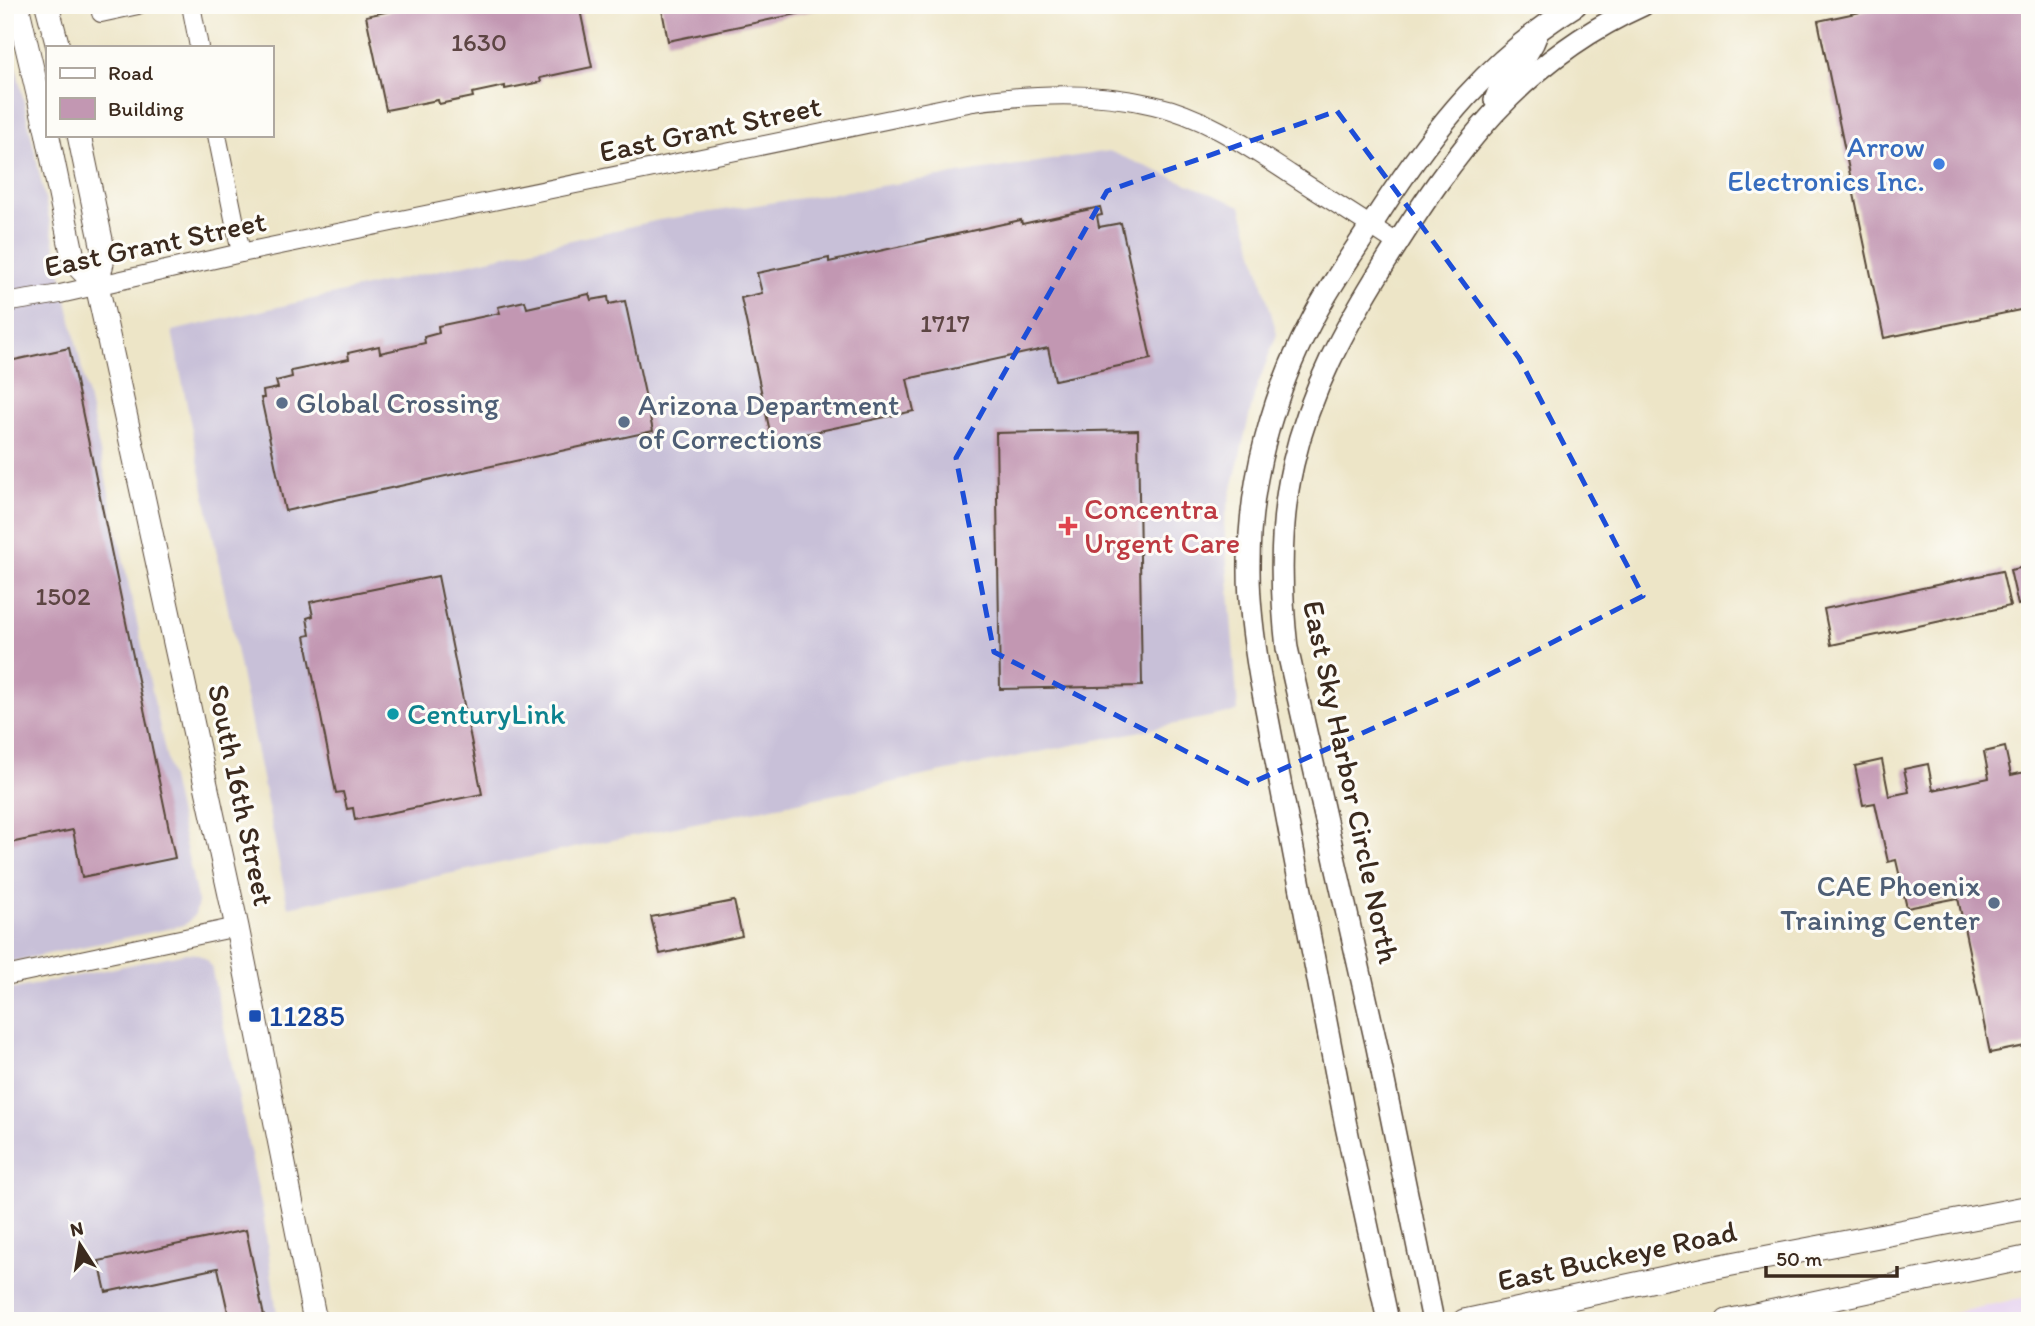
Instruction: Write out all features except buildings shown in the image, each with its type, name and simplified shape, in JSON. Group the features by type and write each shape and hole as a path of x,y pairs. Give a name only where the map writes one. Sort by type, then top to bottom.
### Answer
{"main road":[{"path":"17,5 46,128"},
{"path":"47,5 58,46"},
{"path":"48,136 74,262 97,285"},
{"name":"South 16th Street","path":"79,136 104,254 97,285 237,927 316,1321"},
{"name":"East Buckeye Road","path":"1464,1321 1706,1269 2030,1207"},
{"path":"1727,1321 2020,1259 2030,1238"}],"street":[{"path":"101,13 138,5"},
{"path":"191,5 199,46"},
{"path":"1388,1321 1346,1126 1260,677 1248,570 1254,503 1262,455 1282,388 1313,318 1371,226 1449,114 1490,70 1539,29 1576,5"},
{"name":"East Sky Harbor Circle North","path":"1433,1321 1374,1034 1287,648 1281,587 1287,497 1309,408 1333,350 1397,243 1451,163 1489,116 1522,84 1563,51 1614,19 1643,5"},
{"path":"1489,116 1498,91 1532,50 1539,29"},
{"name":"East Grant Street","path":"5,303 973,102 1054,94 1108,97 1154,105 1186,116 1229,135 1397,243"},
{"path":"217,136 241,253"},
{"path":"5,976 237,927"}],"highlighted area":[{"path":"1337,111 1519,358 1643,596 1465,687 1249,784 994,652 956,458 1107,191"}],"shaded area":[{"path":"5,15 198,903 195,914 186,924 5,963"},
{"path":"1109,151 1241,206 1277,334 1255,392 1224,523 1238,711 288,907 172,331 659,220"},
{"path":"186,953 197,954 211,966 263,1213 278,1321 5,1321 5,991"},
{"path":"2030,1296 2030,1321 1918,1321"}],"place":[{"name":"Arrow Electronics Inc.","path":"1939,164"},
{"name":"Global Crossing","path":"282,403"},
{"name":"Arizona Department of Corrections","path":"624,422"},
{"name":"Concentra Urgent Care","path":"1068,526"},
{"name":"CenturyLink","path":"393,714"},
{"name":"CAE Phoenix Training Center","path":"1994,903"},
{"name":"11285","path":"255,1016"}]}
